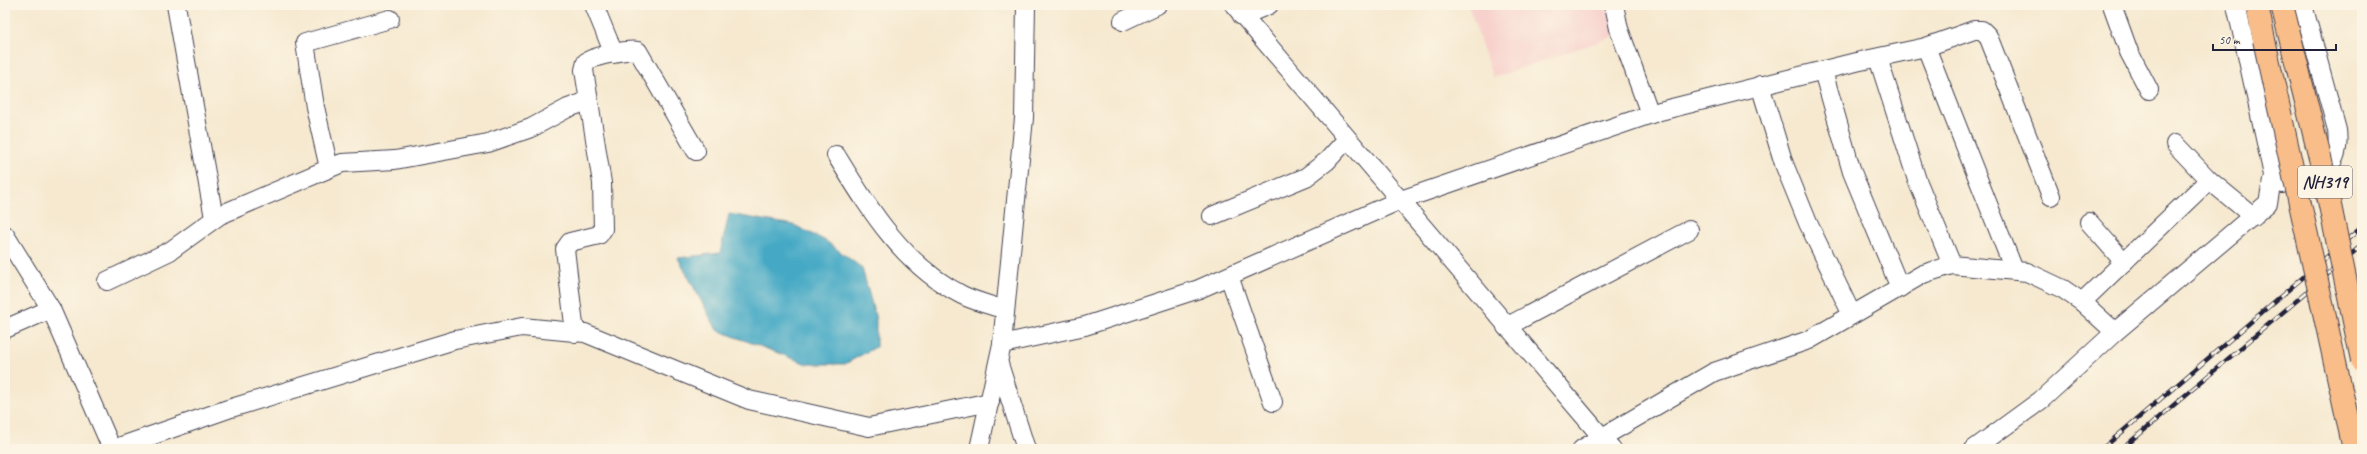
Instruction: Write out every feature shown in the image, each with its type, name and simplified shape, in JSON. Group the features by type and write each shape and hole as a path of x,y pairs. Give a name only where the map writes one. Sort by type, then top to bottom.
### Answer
{"highway":[{"path":"2257,5 2354,449"},
{"name":"NH319","path":"2282,5 2321,162 2362,360"}],"street":[{"path":"176,5 214,218"},
{"path":"594,5 614,54"},
{"path":"980,449 1002,344 1006,310 1024,118 1026,5"},
{"path":"1123,21 1156,5"},
{"path":"1238,10 1269,5"},
{"path":"1614,5 1619,29 1650,114"},
{"path":"2112,5 2129,52 2149,90"},
{"path":"1974,449 2040,400 2115,332 2254,217 2268,203 2272,188 2273,175 2236,5"},
{"path":"2272,188 2325,170 2335,158 2339,146 2337,130 2303,5"},
{"path":"1238,10 1398,201 1606,443"},
{"path":"329,168 315,107 305,43 390,19"},
{"path":"1002,344 1085,326 1138,310 1229,276 1398,201 1650,114 1760,85 1926,48 1974,30 1982,30 1988,36 2051,196"},
{"path":"1926,48 2014,270"},
{"path":"576,333 565,249 570,242 599,235 602,229 602,183 588,101 584,70 586,62 593,58 634,50 640,53 696,151"},
{"path":"1878,58 1917,180 1952,265"},
{"path":"1823,71 1852,172 1900,288"},
{"path":"1760,85 1784,164 1808,223 1852,315"},
{"path":"107,281 170,251 214,218 329,168 348,161 395,160 488,143 531,128 568,108 588,101"},
{"path":"1212,216 1306,177 1327,161 1347,139"},
{"path":"2175,144 2209,180 2254,217"},
{"path":"836,155 878,221 892,239 920,268 933,278 963,296 1006,310"},
{"path":"2082,302 2209,180"},
{"path":"2089,222 2124,262"},
{"path":"1506,327 1689,230"},
{"path":"5,235 52,309 112,449 228,409 455,340 522,327 585,333 749,400 869,427 990,402"},
{"path":"1582,449 1606,443 1714,372 1809,340 1924,274 1952,265 2027,272 2044,279 2082,302 2115,332"},
{"path":"1229,276 1273,402"},
{"path":"5,329 52,309"},
{"path":"998,363 1026,449"}],"shaded area":[{"path":"1468,5 1613,5 1618,35 1493,78"}],"water":[{"path":"729,214 794,225 826,241 862,268 876,319 876,347 845,364 807,364 717,330 678,258 720,253"}],"railway":[{"path":"2102,449 2362,227"},
{"path":"2122,449 2362,245"}]}
